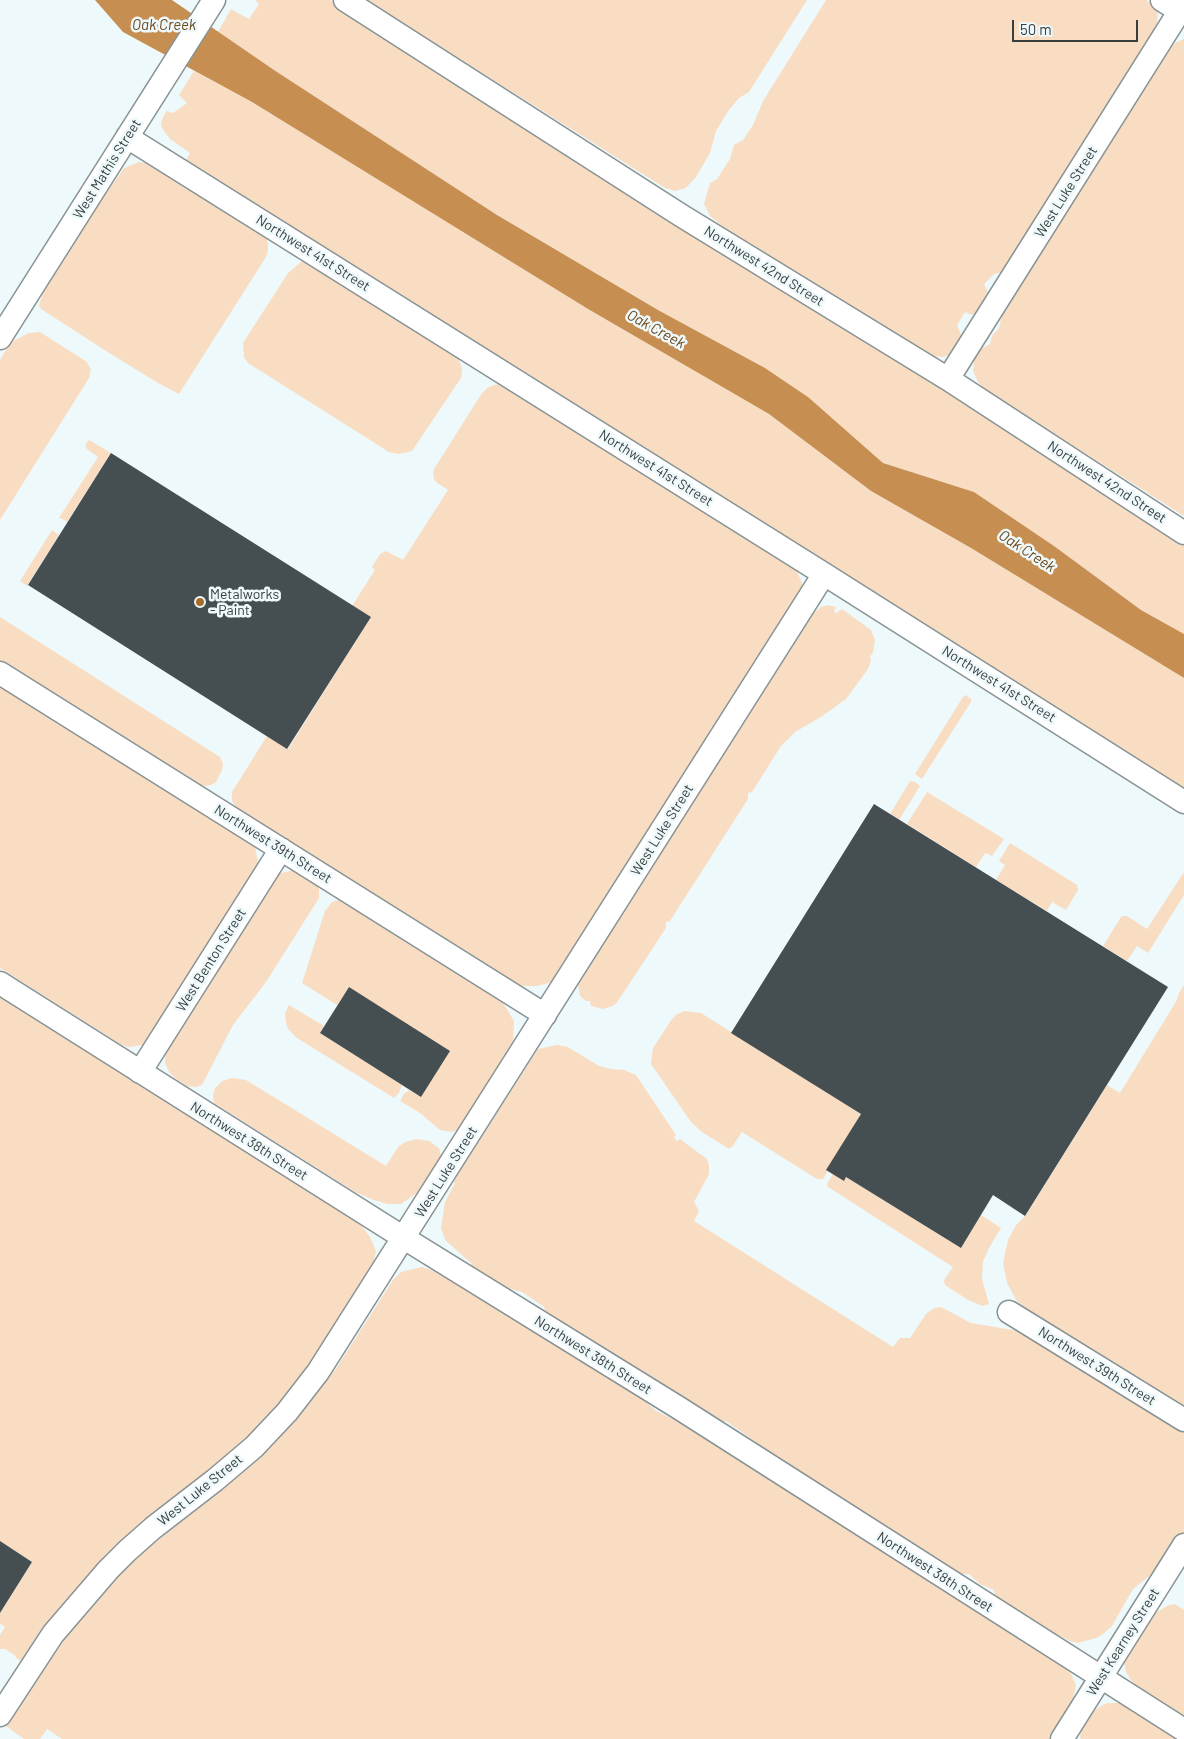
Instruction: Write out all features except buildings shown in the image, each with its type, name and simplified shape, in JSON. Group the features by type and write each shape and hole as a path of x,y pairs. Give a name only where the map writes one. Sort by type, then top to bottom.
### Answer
{"street":[{"name":"West Mathis Street","path":"0,338 214,0"},
{"name":"Northwest 42nd Street","path":"344,0 682,216 948,379 1184,533"},
{"name":"West Luke Street","path":"948,379 1177,7"},
{"name":"Northwest 41st Street","path":"127,137 1184,802"},
{"name":"West Luke Street","path":"0,1715 53,1634 108,1570 153,1528 240,1459 287,1412 306,1389 333,1351 824,574"},
{"name":"Northwest 39th Street","path":"0,674 545,1015"},
{"name":"West Benton Street","path":"140,1072 281,849"},
{"name":"Northwest 38th Street","path":"0,983 404,1238 679,1408 1184,1730"},
{"name":"Northwest 39th Street","path":"1009,1312 1184,1420"},
{"name":"West Kearney Street","path":"1062,1739 1184,1545"}],"shaded area":[{"path":"255,0 330,0 1184,538 1184,634 1141,610 1054,546 974,492 883,463 808,397 765,368 658,310 497,215 218,32 231,9 249,19 259,4"},
{"path":"366,0 807,0 749,92 739,98 729,110 716,131 710,153 696,177 686,188 675,191 665,188"},
{"path":"826,0 1146,0 1156,6 1158,14 1155,40 1003,272 994,274 984,284 988,292 987,299 977,313 972,315 965,312 957,325 962,337 951,355 942,357 931,356 722,226 710,216 704,204 710,183 717,179 730,159 734,145 743,140 753,125 763,101"},
{"path":"1184,39 1184,516 984,389 973,371 974,360 981,349 990,344 992,336 999,328 1002,314 1095,164 1168,51 1175,43"},
{"path":"194,71 252,102 588,309 769,414 871,491 971,548 1184,678 1184,790 186,160 190,153 170,139 162,128 161,122 166,111 173,113 187,103 179,95"},
{"path":"139,162 150,164 266,237 268,244 266,257 179,394 106,351 41,309 39,305 43,293 94,211 124,168"},
{"path":"301,262 309,262 457,354 462,369 461,378 412,451 398,454 389,452 248,363 244,357 243,343 288,273"},
{"path":"40,332 87,362 91,370 89,378 0,520 0,360 11,342 29,333"},
{"path":"501,384 796,569 802,583 802,591 561,976 549,983 536,986 522,986 510,982 235,808 232,801 232,792 267,736 288,749 371,617 352,606 375,570 372,567 380,554 386,551 403,560 448,490 434,479 434,469 482,393 487,388"},
{"path":"89,440 111,453 67,522 59,518 98,457 87,449 85,445"},
{"path":"52,530 59,535 27,586 20,581"},
{"path":"827,605 836,607 834,612 836,613 842,609 871,630 875,640 868,669 846,699 821,717 795,732 781,746 752,792 748,793 748,799 670,921 666,922 666,928 618,1001 613,1006 603,1009 591,1006 590,1001 586,1001 580,996 578,985 581,978 810,616 821,607"},
{"path":"0,617 220,757 223,764 216,782 205,786 198,785 0,661"},
{"path":"0,682 250,840 255,847 258,862 257,870 151,1038 143,1045 129,1047 122,1045 0,968"},
{"path":"966,695 971,699 971,702 922,779 915,774"},
{"path":"910,781 920,786 899,820 890,814"},
{"path":"927,792 1004,839 992,856 985,853 976,867 907,824"},
{"path":"1010,843 1077,885 1078,890 1066,910 1052,902 1047,911 996,880 1005,865 999,861"},
{"path":"296,870 316,881 319,889 319,898 266,982 233,1025 202,1085 196,1087 187,1086 169,1072 165,1063 165,1052 272,879 281,873"},
{"path":"1184,872 1184,895 1148,953 1137,946 1127,961 1103,946 1123,916 1127,916 1147,929"},
{"path":"341,899 500,998 514,1021 513,1045 462,1128 452,1132 440,1130 420,1113 400,1101 409,1090 421,1097 349,987 337,1005 302,983 325,911 332,902"},
{"path":"1184,985 1184,1409 1031,1313 1016,1300 1007,1283 1003,1263 1008,1240 1016,1225 1026,1215 1107,1085 1120,1093 1177,1000"},
{"path":"0,991 357,1220 370,1237 376,1251 369,1283 286,1405 24,1663 5,1649 0,1649 0,1635 5,1627 0,1624 0,1613 32,1562 0,1541"},
{"path":"289,1005 324,1026 320,1033 402,1085 399,1093 394,1098 297,1038 288,1029 286,1023 285,1013"},
{"path":"685,1011 701,1013 861,1114 823,1179 817,1179 742,1132 729,1149 702,1132 691,1122 651,1064 653,1048 672,1019 677,1014"},
{"path":"557,1045 568,1047 599,1066 624,1070 636,1075 676,1135 674,1138 677,1141 680,1139 707,1159 709,1174 694,1202 699,1211 694,1221 893,1347 900,1338 910,1338 926,1314 934,1308 941,1307 971,1323 1013,1330 1029,1335 1184,1431 1184,1535 1154,1572 1133,1589 1112,1626 1096,1638 1078,1643 1069,1641 1059,1635 1058,1638 995,1596 994,1590 980,1584 969,1574 958,1574 756,1446 756,1442 726,1421 720,1423 546,1313 544,1307 522,1292 507,1288 470,1266 472,1264 445,1240 441,1228 445,1202 455,1183 453,1182 538,1049"},
{"path":"232,1078 246,1080 386,1166 398,1147 405,1142 417,1139 429,1141 439,1148 441,1156 439,1165 423,1189 401,1204 388,1204 374,1200 355,1192 214,1103 213,1095 215,1088 222,1081"},
{"path":"833,1174 844,1181 846,1177 961,1248 981,1215 1001,1228 983,1262 982,1279 989,1304 982,1306 968,1300 945,1285 944,1280 953,1267 828,1187 827,1184"},
{"path":"422,1267 438,1272 632,1390 656,1411 714,1443 1062,1665 1071,1674 1076,1685 1073,1699 1051,1739 62,1739 47,1729 40,1739 24,1739 6,1726 85,1609 148,1548 227,1486 274,1443 309,1404 337,1367 393,1280 401,1272"},
{"path":"1175,1604 1184,1610 1184,1717 1138,1688 1126,1672 1124,1662 1153,1614 1169,1605"},
{"path":"1107,1703 1119,1703 1134,1709 1182,1739 1081,1739 1081,1728 1087,1718 1096,1709"}],"water":[{"name":"Oak Creek","path":"95,0 172,0 274,70 497,215 658,310 765,368 808,397 883,463 974,492 1054,546 1141,610 1184,634 1184,678 971,548 871,491 769,414 588,309 252,102 123,32"}],"place":[{"name":"Metalworks - Paint","path":"200,602"}]}
